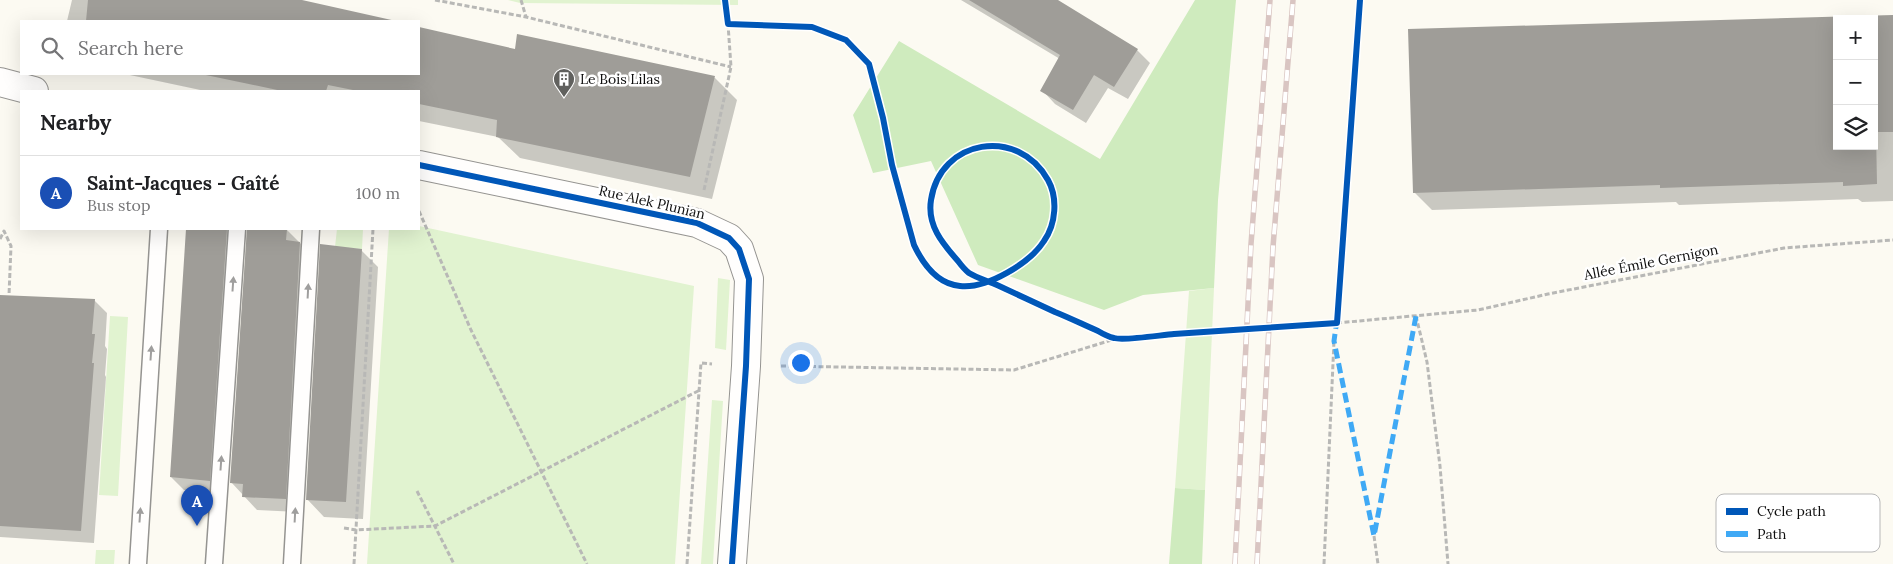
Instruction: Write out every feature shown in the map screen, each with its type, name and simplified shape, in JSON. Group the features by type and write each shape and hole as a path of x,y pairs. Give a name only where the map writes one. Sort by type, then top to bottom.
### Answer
{"street":[{"path":"0,82 30,90"},
{"name":"Rue Alek Plunian","path":"420,165 697,223 730,238 739,249 749,279 746,366 732,564"}],"lane":[{"path":"138,564 159,230"},
{"path":"214,564 237,230"},
{"path":"292,564 311,230"}],"path":[{"path":"435,0 526,17 731,67"},
{"path":"521,0 526,17"},
{"path":"697,223 731,67 728,24"},
{"path":"420,213 471,330 588,564"},
{"path":"354,564 373,230"},
{"path":"0,239 4,231 11,246 9,295"},
{"path":"1416,316 1427,362 1440,466 1448,564"},
{"path":"746,366 1014,370 1115,339"},
{"path":"1324,564 1334,341"},
{"path":"687,564 700,390 700,363"},
{"path":"344,528 356,530 435,526 700,390"},
{"path":"417,491 454,564"},
{"path":"1374,536 1378,564"}],"green space":[{"path":"508,0 738,0 738,5 520,3"},
{"path":"1195,0 1236,0 1218,200 1214,288 1143,295 1104,310 978,265 931,161 873,173 853,115 899,41 1100,159"},
{"path":"420,226 694,286 675,564 367,564 389,230 420,230"},
{"path":"337,230 363,230 362,249 335,247"},
{"path":"718,278 730,280 726,350 715,348"},
{"path":"1214,288 1205,490 1175,488 1189,291"},
{"path":"110,316 128,317 118,496 99,495"},
{"path":"712,400 723,401 713,564 701,564"},
{"path":"1175,488 1205,490 1202,564 1169,564"},
{"path":"96,550 115,550 114,564 95,564"}],"building":[{"path":"88,0 302,0 392,20 86,20"},
{"path":"969,0 1058,0 1138,49 1114,87 1094,75 1073,110 1040,91 1060,55"},
{"path":"1878,15 1893,15 1893,132 1878,132"},
{"path":"1833,17 1833,150 1876,150 1877,184 1843,186 1843,182 1660,188 1660,185 1413,193 1408,29"},
{"name":"Le Bois Lilas","path":"420,27 515,49 517,34 715,76 690,177 496,137 497,120 420,104 420,90 353,90 328,85 326,90 277,90 206,75 420,75"},
{"path":"186,230 227,230 210,481 170,477"},
{"path":"247,230 287,230 286,240 300,242 286,499 242,497 243,484 230,483"},
{"path":"320,244 362,249 346,502 306,500"},
{"path":"0,295 95,299 92,334 95,334 92,363 94,363 81,531 0,526"}],"railway":[{"path":"1235,564 1251,244 1270,0"},
{"path":"1257,564 1273,247 1293,0"}],"marked path":[{"path":"1337,319 1334,341 1374,536 1416,316"}],"cycle path":[{"path":"725,0 728,24 812,27 846,40 869,64 883,118 892,165 914,245 932,272 945,281 960,286 971,286 983,283 995,279 1029,258 1044,241 1051,227 1054,203 1048,180 1035,163 1018,152 1000,147 982,147 964,153 949,164 937,179 930,209 931,218 937,233 946,247 972,275 983,279 986,281 990,282 997,285 1108,336 1119,339 1337,323 1360,0"},
{"path":"420,165 697,223 729,238 739,249 749,279 746,366 732,564"}],"place":[{"name":"Le Bois Lilas","path":"564,98"},
{"name":"Saint-Jacques - Gaîté","path":"197,526"}]}
